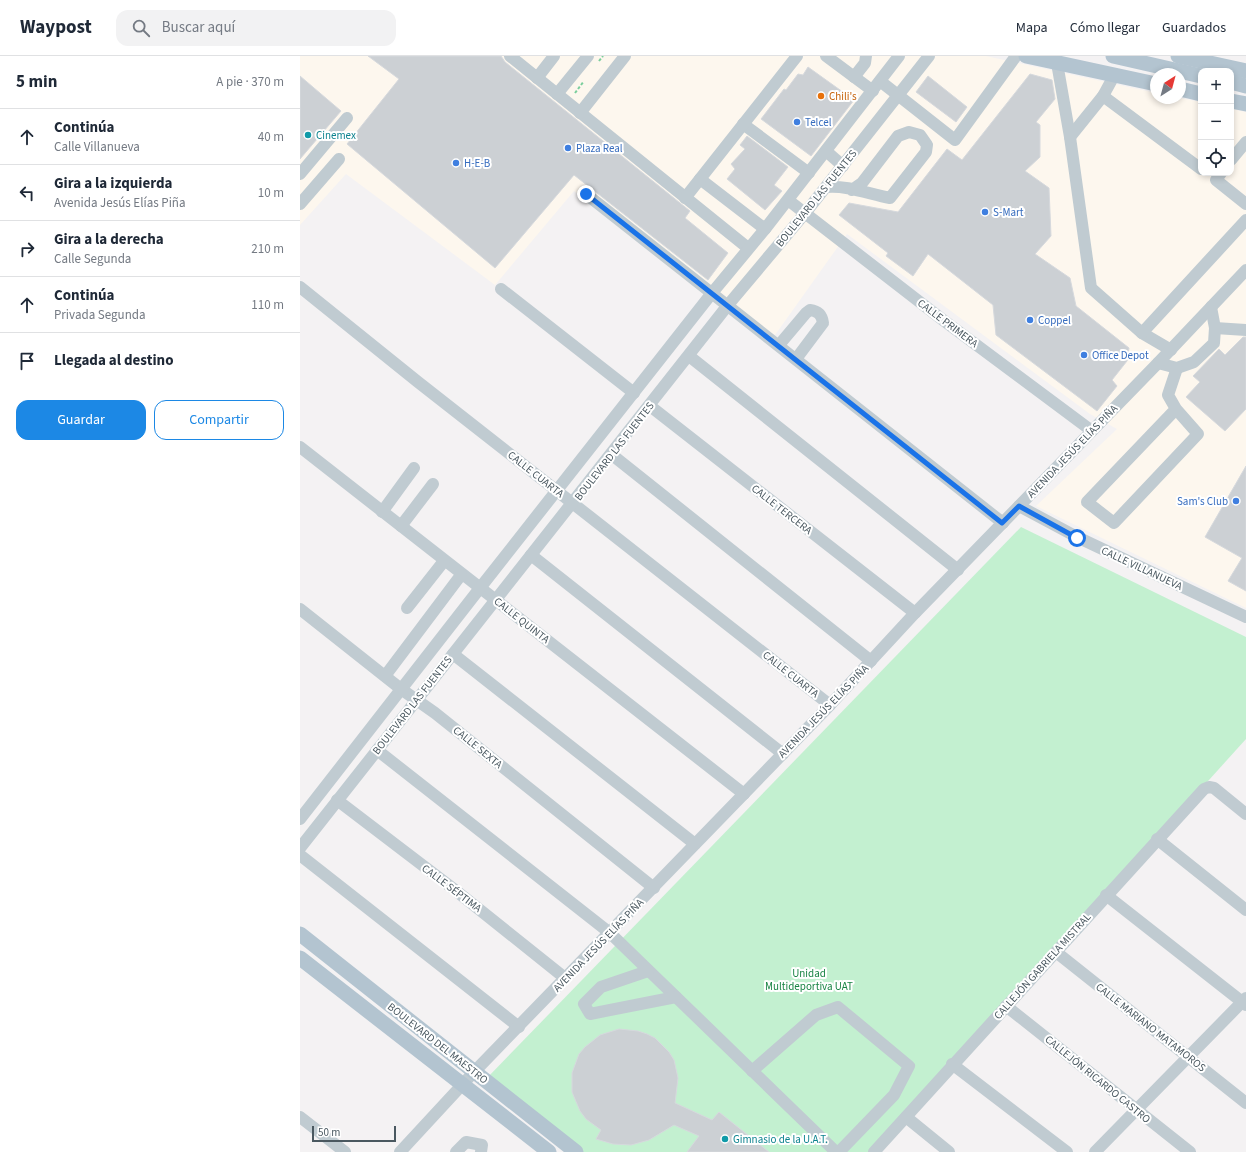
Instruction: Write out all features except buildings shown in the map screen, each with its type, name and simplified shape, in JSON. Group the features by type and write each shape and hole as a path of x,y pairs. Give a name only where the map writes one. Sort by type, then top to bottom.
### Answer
{"main road":[{"path":"1026,56 1116,74 1150,82"},
{"path":"1113,56 1198,75"},
{"path":"1178,56 1246,71"},
{"path":"1234,83 1246,86"},
{"path":"1186,90 1198,93"},
{"path":"1234,102 1246,104"},
{"name":"BOULEVARD DEL MAESTRO","path":"300,934 576,1152"},
{"name":"BOULEVARD DEL MAESTRO","path":"300,958 549,1152"}],"street":[{"path":"510,56 748,248"},
{"path":"537,78 554,56"},
{"path":"557,94 588,56"},
{"path":"580,113 625,56"},
{"path":"685,198 797,56"},
{"path":"826,56 854,77 899,94 955,140 1016,56"},
{"path":"854,77 865,63 866,56"},
{"name":"BOULEVARD LAS FUENTES","path":"300,820 712,293 788,200 899,56"},
{"name":"BOULEVARD LAS FUENTES","path":"300,848 650,406 728,305 806,212 929,56"},
{"path":"1057,63 1070,137 1091,288 1142,333 1171,350"},
{"path":"1070,137 1103,96 1116,74"},
{"path":"1103,96 1198,167"},
{"path":"300,174 347,118"},
{"path":"744,124 809,173"},
{"path":"826,187 837,186 852,190 890,198 926,152 927,145 920,135 909,132 898,136 862,183 852,190"},
{"path":"1234,156 1246,142"},
{"path":"826,151 843,166"},
{"path":"300,204 339,159"},
{"path":"1215,176 1246,204"},
{"path":"700,179 765,229"},
{"path":"586,194 1002,523"},
{"name":"CALLE PRIMERA","path":"788,200 806,212 943,320 1092,431"},
{"path":"1142,333 1246,220"},
{"name":"AVENIDA JESÚS ELÍAS PIÑA","path":"403,1151 464,1085 474,1072 783,754 872,661 915,613 1171,350 1246,270"},
{"name":"CALLE CUARTA","path":"300,287 830,705"},
{"path":"501,289 634,393"},
{"path":"1158,363 1177,368 1194,362 1214,343 1215,328 1211,307"},
{"path":"779,346 806,313 810,310 816,311 822,317 824,323 796,359"},
{"path":"1215,328 1246,330"},
{"path":"689,356 958,570"},
{"path":"1176,409 1087,502 1114,523 1198,434 1176,409 1168,395 1177,368"},
{"name":"CALLE TERCERA","path":"650,406 915,613"},
{"name":"CALLE QUINTA","path":"300,447 461,575 496,600 744,794"},
{"path":"611,454 872,661"},
{"path":"382,512 414,468"},
{"path":"401,526 433,484"},
{"name":"CALLE VILLANUEVA","path":"1019,506 1077,538 1246,617"},
{"path":"531,555 783,754"},
{"path":"407,608 444,561"},
{"path":"385,676 461,575"},
{"name":"CALLE SEXTA","path":"300,609 401,689 435,713 654,888"},
{"path":"453,654 695,844"},
{"path":"377,750 610,933 836,1152"},
{"name":"CALLEJÓN GABRIELA MISTRAL","path":"874,1152 952,1064 1204,789 1209,787 1214,788 1246,814"},
{"name":"CALLE SÉPTIMA","path":"338,800 455,890 565,978"},
{"path":"1157,839 1246,910"},
{"path":"300,855 519,1027"},
{"path":"1095,1152 1188,1056 1245,1002 1106,895"},
{"name":"CALLE MARIANO MATAMOROS","path":"1056,952 1246,1103"},
{"path":"648,971 601,987 584,1004 590,1014 676,998"},
{"name":"CALLEJÓN RICARDO CASTRO","path":"1006,1006 1190,1152"},
{"path":"752,1071 816,1015 838,1007 909,1066 894,1095 839,1152"},
{"path":"952,1064 1067,1152"},
{"path":"300,1117 345,1152"},
{"path":"906,1117 949,1152"},
{"path":"456,1152 466,1142 482,1146 481,1152"}],"shaded area":[{"path":"300,56 986,56 1150,92 1150,104 1186,104 1186,99 1198,101 1198,176 1234,176 1234,110 1246,112 1246,608 1036,506 1117,429 1090,414 847,234 775,335 703,294 574,191 495,285 346,174 300,225"}],"green space":[{"name":"Unidad Multideportiva UAT","path":"1021,527 1246,637 1246,739 873,1152 582,1152 487,1078"}],"place":[{"name":"Chili's","path":"821,96"},
{"name":"Telcel","path":"797,122"},
{"name":"Cinemex","path":"308,135"},
{"name":"Plaza Real","path":"568,148"},
{"name":"H-E-B","path":"456,163"},
{"name":"S-Mart","path":"985,212"},
{"name":"Coppel","path":"1030,320"},
{"name":"Office Depot","path":"1084,355"},
{"name":"Sam's Club","path":"1236,501"},
{"name":"Gimnasio de la U.A.T.","path":"725,1139"}],"route":[{"path":"586,194 1002,523 1019,506 1077,538"}]}
